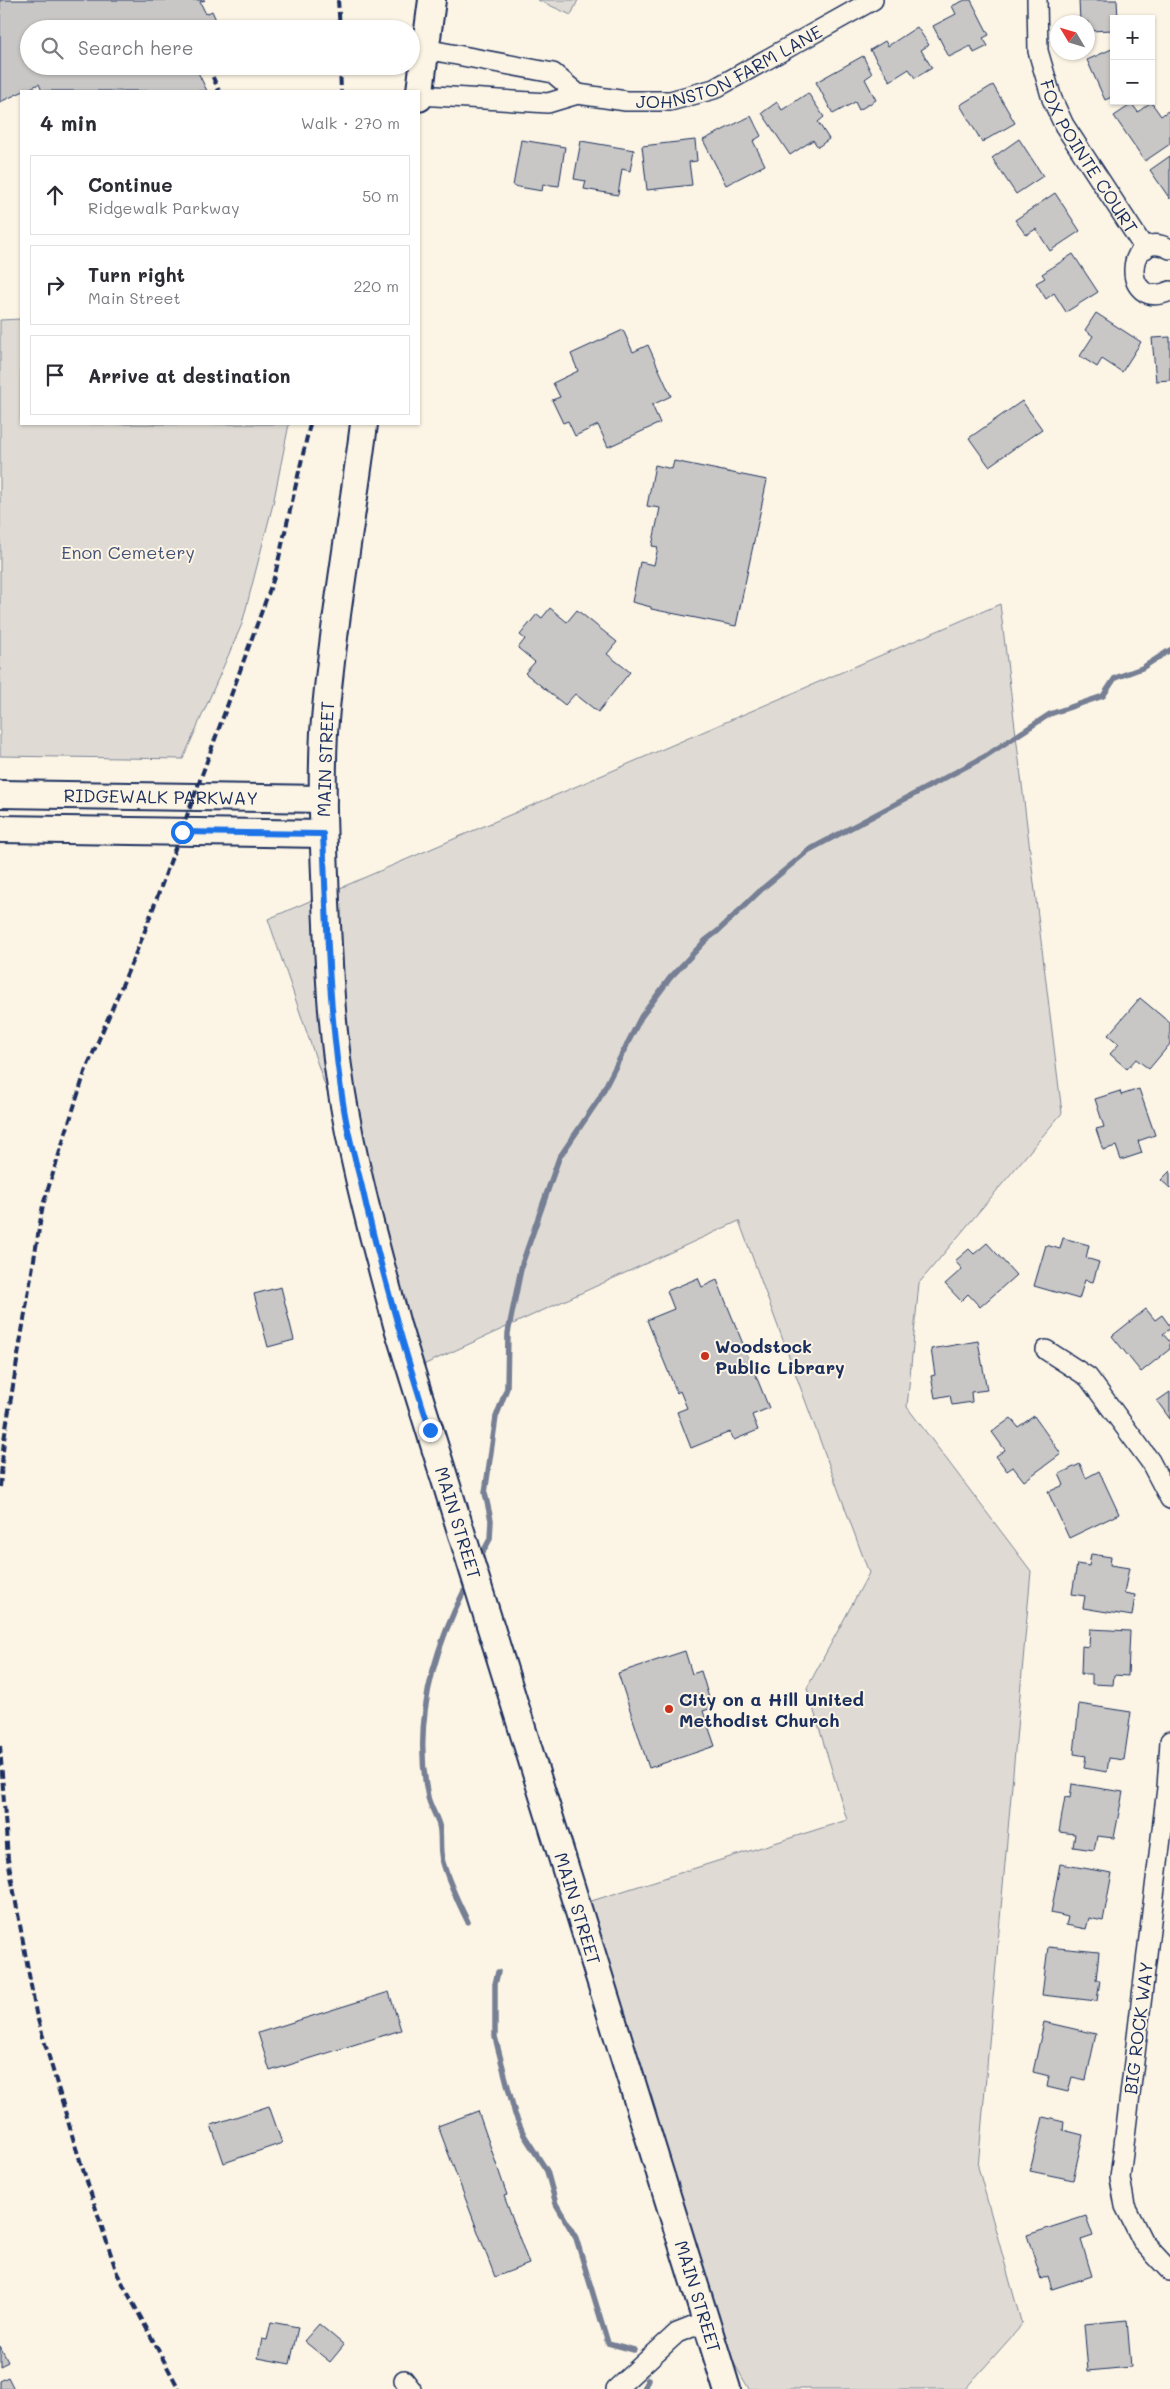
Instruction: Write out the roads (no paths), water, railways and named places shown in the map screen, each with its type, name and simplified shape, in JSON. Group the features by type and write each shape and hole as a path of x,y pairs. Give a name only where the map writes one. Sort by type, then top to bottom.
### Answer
{"main road":[{"path":"420,90 432,0"},
{"name":"MAIN STREET","path":"364,425 330,668 324,735 323,834 334,1039 344,1111 369,1220 397,1325 727,2389"},
{"name":"RIDGEWALK PARKWAY","path":"0,794 323,799"},
{"name":"RIDGEWALK PARKWAY","path":"0,829 323,834"}],"street":[{"name":"JOHNSTON FARM LANE","path":"420,96 548,104 578,94 626,101 650,102 691,97 714,89 745,73 873,0"},
{"name":"FOX POINTE COURT","path":"1037,0 1038,52 1043,75 1052,99 1064,125 1145,249"},
{"path":"425,50 552,73 578,94"},
{"name":"FOX POINTE COURT","path":"1170,249 1157,245 1145,249 1137,256 1133,264 1134,280 1145,292 1153,294 1170,291"},
{"path":"1046,1350 1088,1377 1150,1461 1170,1499"},
{"name":"BIG ROCK WAY","path":"1170,1741 1169,1788 1120,2178 1124,2206 1143,2242 1170,2271"},
{"path":"616,2389 677,2333 705,2322"}],"waterway":[{"path":"483,1552 490,1539 491,1520 485,1493 496,1417 507,1388 508,1333 522,1264 559,1158 599,1099 641,1017 670,978 706,940 763,888 809,850 984,757 1050,714 1103,696 1115,678 1142,668 1170,650"},
{"path":"464,1591 443,1640 428,1691 424,1717 423,1744 428,1797 439,1825 442,1859 450,1883 468,1922"},
{"path":"498,1972 495,1984 495,2037 515,2114 524,2135 547,2171 556,2204 576,2238 608,2343 634,2350"},
{"path":"644,2389 648,2379"}],"railway":[{"path":"338,0 339,20"},
{"path":"212,75 219,90"},
{"path":"340,75 341,90"},
{"path":"0,1487 4,1440 43,1205 85,1072 143,936 275,575 310,425"},
{"path":"0,1746 8,1859 36,2013 75,2145 117,2273 179,2389"}],"place":[{"name":"Woodstock Public Library","path":"705,1356"},
{"name":"City on a Hill United Methodist Church","path":"669,1709"}],"park label":[{"name":"Enon Cemetery","path":"128,552"}]}
